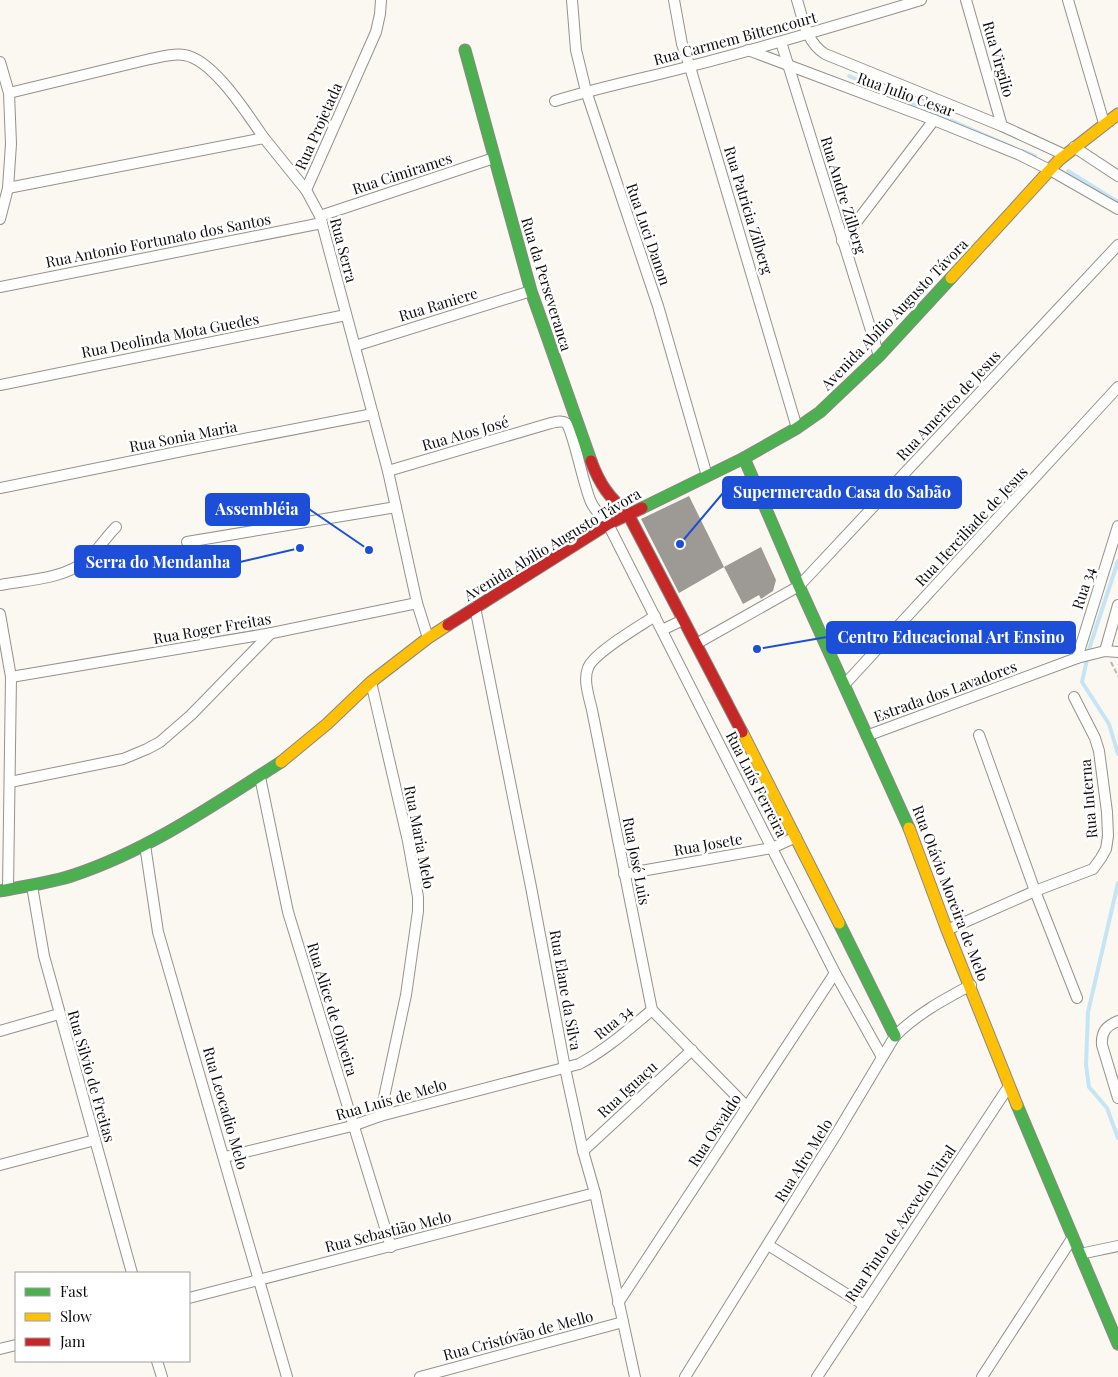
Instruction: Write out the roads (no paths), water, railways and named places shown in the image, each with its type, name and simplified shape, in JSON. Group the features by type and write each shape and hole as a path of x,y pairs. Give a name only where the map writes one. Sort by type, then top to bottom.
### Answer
{"street":[{"name":"Rua Projetada","path":"306,190 376,32 381,0"},
{"name":"Rua Luci Danon","path":"572,0 576,50 586,91 658,306 708,476"},
{"name":"Rua Patricia Zilberg","path":"674,0 682,44 797,428"},
{"path":"797,0 808,35"},
{"name":"Rua Carmem Bittencourt","path":"555,101 586,91 808,35 921,0"},
{"name":"Rua Virgilio","path":"966,0 1002,126"},
{"path":"1068,0 1104,123"},
{"name":"Rua Julio Cesar","path":"808,35 816,47 825,54 1002,126 1060,160"},
{"name":"Rua Andre Zilberg","path":"781,42 879,356"},
{"name":"Rua da Perseveranca","path":"465,50 531,291 574,417 598,480 612,500 628,514"},
{"name":"Rua Julio Cesar","path":"748,50 934,120 1020,155 1060,160"},
{"name":"Rua Serra","path":"9,93 150,59 170,55 185,55 197,60 218,76 306,190 321,220 388,471 417,603 428,638"},
{"path":"0,62 9,93 11,144 8,188 0,219"},
{"name":"Avenida Abílio Augusto Távora","path":"4,891 72,876 145,845 260,777 300,746 371,682 428,638 474,607 608,524 744,458 797,428 820,412 879,356 1060,160 1104,123 1118,114"},
{"path":"842,241 934,120"},
{"path":"8,188 264,138"},
{"name":"Rua Cimirames","path":"321,220 494,158"},
{"path":"1060,160 1118,176"},
{"path":"1060,160 1118,209"},
{"name":"Rua Antonio Fortunato dos Santos","path":"0,287 321,220"},
{"name":"Rua Americo de Jesus","path":"696,644 799,586 1118,245"},
{"name":"Rua Raniere","path":"354,346 531,291"},
{"name":"Rua Deolinda Mota Guedes","path":"0,385 346,315"},
{"name":"Rua Herciliade de Jesus","path":"845,684 1118,387"},
{"name":"Rua Sonia Maria","path":"0,488 373,414"},
{"name":"Rua Luís Ferreira","path":"551,423 562,422 568,426 584,485 592,503 608,524 835,973 882,1057"},
{"name":"Rua Atos José","path":"388,471 551,423"},
{"name":"Rua Otávio Moreira de Melo","path":"744,458 799,586 905,817 1010,1086 1118,1344"},
{"path":"187,542 396,507"},
{"name":"Rua Luís Ferreira","path":"628,514 796,838 895,1036"},
{"name":"Rua 34","path":"1080,658 1118,526"},
{"path":"0,585 70,570 89,558 116,527"},
{"name":"Rua Roger Freitas","path":"11,677 272,633 417,603"},
{"path":"1102,652 1118,604"},
{"name":"Rua Elane da Silva","path":"474,607 531,887 565,1068 583,1151 595,1193 635,1377"},
{"path":"0,614 11,677 10,782 4,891"},
{"name":"Rua José Luis","path":"652,1010 586,675 591,661 601,652 655,616"},
{"path":"662,630 683,620"},
{"path":"10,782 123,759 153,746 191,715 272,633"},
{"name":"Estrada dos Lavadores","path":"869,735 1080,658 1102,652 1118,652"},
{"name":"Rua Maria Melo","path":"371,682 408,841 418,897 418,911 406,995 380,1116"},
{"name":"Rua Interna","path":"948,930 1035,891 1093,869 1106,849 1108,836 1107,812 1097,744 1074,697"},
{"path":"980,735 1035,891 1077,998"},
{"name":"Rua Alice de Oliveira","path":"260,777 288,912 352,1126 391,1247"},
{"name":"Rua Josete","path":"624,874 772,848 796,838"},
{"name":"Rua Leocadio Melo","path":"145,845 158,932 225,1157 287,1377"},
{"name":"Rua Silvio de Freitas","path":"32,886 44,956 132,1272"},
{"name":"Rua Osvaldo","path":"618,1303 835,973"},
{"name":"Rua Afro Melo","path":"685,1377 895,1036 908,1023 929,1008 971,985"},
{"path":"652,1010 747,1107"},
{"name":"Rua 34","path":"565,1068 592,1058 652,1010"},
{"path":"0,1031 59,1014"},
{"path":"1118,1021 1104,1030 1102,1036 1102,1045 1118,1098"},
{"name":"Rua Iguaçu","path":"583,1151 692,1050"},
{"name":"Rua Luis de Melo","path":"225,1157 352,1126 380,1116 565,1068"},
{"name":"Rua Pinto de Azevedo Vitral","path":"817,1377 1010,1086"},
{"path":"0,1165 95,1140"},
{"name":"Rua Sebastião Melo","path":"190,1298 595,1193"},
{"path":"982,1377 1073,1237"},
{"path":"768,1245 864,1305"},
{"path":"1080,1254 1118,1246"},
{"name":"Rua Cristóvão de Mello","path":"420,1377 622,1322"},
{"path":"0,1349 15,1345"},
{"path":"157,1362 162,1377"}],"waterway":[{"path":"849,76 1012,147"},
{"path":"1023,151 1035,156"},
{"path":"1068,171 1118,202"},
{"path":"1118,561 1090,646 1082,682 1109,724 1118,754"},
{"path":"1118,883 1088,1012 1086,1065 1089,1087 1107,1108 1118,1138"}],"place":[{"name":"Supermercado Casa do Sabão","path":"680,544"},
{"name":"Serra do Mendanha","path":"300,548"},
{"name":"Assembléia","path":"369,550"},
{"name":"Centro Educacional Art Ensino","path":"757,649"}]}
